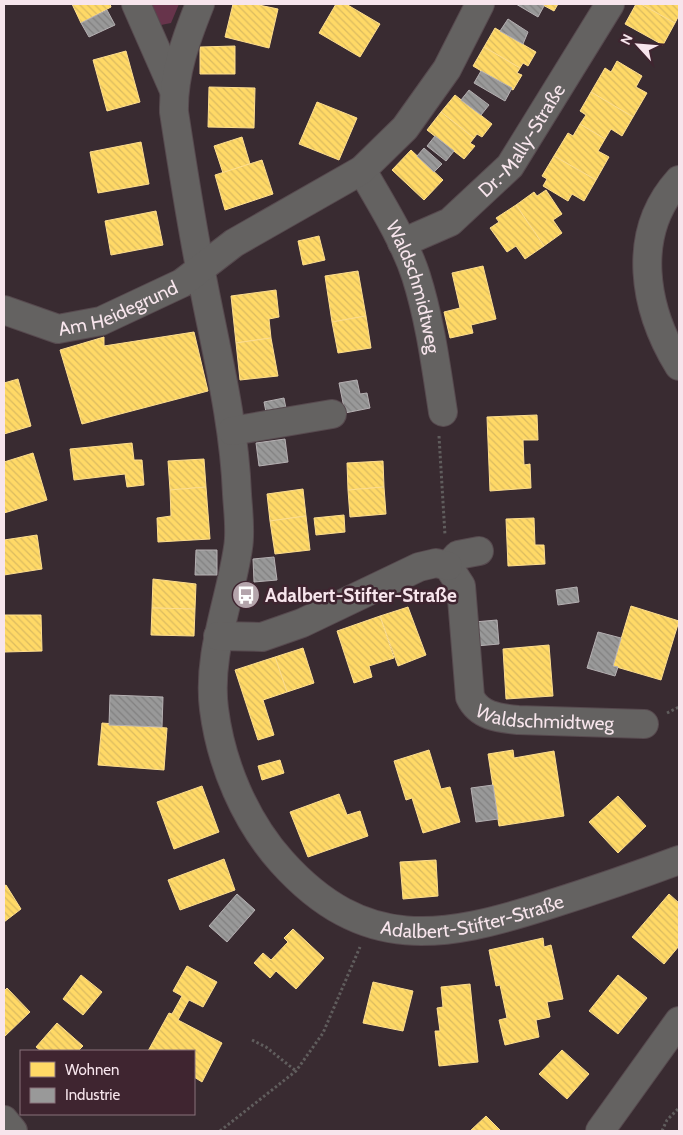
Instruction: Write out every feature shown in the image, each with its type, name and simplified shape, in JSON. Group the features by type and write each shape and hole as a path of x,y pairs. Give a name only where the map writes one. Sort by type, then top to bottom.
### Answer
{"street":[{"name":"Adalbert-Stifter-Straße","path":"136,4 173,88"},
{"name":"Adalbert-Stifter-Straße","path":"200,4 186,38 173,88 174,112 200,268 232,431 236,464 239,546 218,636 215,658 214,707 222,749 248,815 269,848 292,873 345,913 395,930 420,933 448,931 507,918 679,860"},
{"path":"200,268 234,243 362,170 406,128 447,68 480,4"},
{"name":"Dr.-Mally-Straße","path":"402,243 450,222 510,166 610,4"},
{"name":"Waldschmidtweg","path":"362,170 402,243 416,275 427,320 444,412"},
{"path":"679,180 658,212 649,240 646,269 649,293 657,322 679,366"},
{"name":"Am Heidegrund","path":"4,310 58,329 77,327 101,321 182,283 200,268"},
{"path":"232,431 332,414"},
{"path":"218,636 262,637 302,623 419,567 436,563 448,566 458,556 478,552"},
{"name":"Waldschmidtweg","path":"448,566 456,574 461,586 470,698 475,707 497,717 518,720 644,724"},
{"path":"600,1131 679,1021"},
{"path":"4,1120 13,1131"}],"path":[{"path":"444,412 438,421 445,528"},
{"path":"220,1131 296,1071 323,1033 357,955"},
{"path":"252,1040 266,1047 296,1071"},
{"path":"662,1131 666,1120 679,1108"}],"shaded area":[{"path":"150,4 179,4 171,23 161,25"}],"building: Wohnen":[{"path":"72,4 110,4 111,7 81,23"},
{"path":"233,4 254,4 278,9 269,48 225,37"},
{"path":"336,4 346,4 380,24 360,57 319,33"},
{"path":"541,4 558,4 554,11"},
{"path":"636,4 641,4 675,23 663,45 625,24"},
{"path":"641,4 679,4 679,15 675,23"},
{"path":"495,28 536,52 528,66 523,63 520,68 484,47"},
{"path":"235,46 235,74 200,74 200,47"},
{"path":"484,47 520,68 517,73 522,75 513,90 473,66"},
{"path":"126,51 140,102 107,111 93,60"},
{"path":"617,61 642,76 636,87 647,93 633,117 591,92 605,68 611,72"},
{"path":"209,87 255,88 254,128 208,127"},
{"path":"591,92 633,117 622,136 611,129 605,139 580,124 586,115 580,111"},
{"path":"455,95 492,124 482,137 477,134 474,138 441,112"},
{"path":"317,102 357,118 339,160 299,144"},
{"path":"441,112 474,138 470,143 475,146 464,159 427,130"},
{"path":"580,124 605,139 598,151 609,157 596,180 554,156 568,133 573,136"},
{"path":"242,137 250,164 223,173 214,146"},
{"path":"141,142 149,184 98,193 90,152"},
{"path":"411,150 443,180 424,200 392,170"},
{"path":"554,156 596,180 584,201 572,194 568,201 543,186 547,179 542,176"},
{"path":"262,160 273,194 225,210 215,175"},
{"path":"546,190 562,214 553,220 562,233 544,246 516,205 534,192 537,196"},
{"path":"516,205 544,246 525,259 516,246 507,252 490,228 499,222 496,218"},
{"path":"156,211 163,245 111,255 105,221"},
{"path":"319,236 325,260 303,265 298,241"},
{"path":"483,266 496,319 471,325 473,333 450,338 444,312 460,308 452,273"},
{"path":"358,271 366,316 332,322 325,276"},
{"path":"276,290 279,317 269,319 271,338 236,343 231,296"},
{"path":"366,316 371,348 338,353 332,322"},
{"path":"194,332 208,391 82,424 60,350 104,337 104,346"},
{"path":"271,338 278,376 240,380 236,343"},
{"path":"18,379 31,426 4,434 4,383"},
{"path":"537,415 538,440 523,440 524,465 530,464 531,488 490,491 487,417"},
{"path":"132,443 134,460 142,460 144,485 127,487 125,474 74,480 70,449"},
{"path":"33,453 47,500 4,513 4,462"},
{"path":"204,459 206,487 170,490 168,461"},
{"path":"383,461 384,487 348,490 347,463"},
{"path":"206,487 210,539 158,542 157,518 171,516 170,490"},
{"path":"384,487 386,514 350,517 348,490"},
{"path":"303,489 306,516 270,521 267,494"},
{"path":"344,515 345,532 316,535 314,518"},
{"path":"306,516 310,550 275,554 270,521"},
{"path":"534,518 535,545 544,545 545,564 508,566 506,519"},
{"path":"37,535 42,569 4,575 4,540"},
{"path":"153,579 196,584 195,609 152,608"},
{"path":"631,606 679,621 661,680 613,666"},
{"path":"408,607 426,655 398,666 380,616"},
{"path":"152,608 195,609 194,636 151,635"},
{"path":"4,615 41,615 42,651 5,652"},
{"path":"380,616 394,658 369,666 372,677 354,683 337,631"},
{"path":"549,645 553,696 506,699 503,649"},
{"path":"303,648 314,683 287,692 275,657"},
{"path":"275,657 287,692 263,700 274,735 258,740 235,670"},
{"path":"102,723 167,728 164,770 98,765"},
{"path":"429,750 441,789 450,787 460,822 423,833 412,798 406,800 394,761"},
{"path":"513,750 514,758 554,751 564,816 499,826 488,754"},
{"path":"280,760 284,773 262,780 258,766"},
{"path":"202,786 219,832 174,849 157,802"},
{"path":"339,794 347,815 360,811 368,836 308,857 290,812"},
{"path":"618,796 646,826 618,853 589,822"},
{"path":"224,859 235,890 180,910 168,880"},
{"path":"436,860 438,896 403,899 400,862"},
{"path":"6,885 21,909 4,922 4,886"},
{"path":"669,894 679,903 679,946 664,964 632,937"},
{"path":"293,929 324,958 296,989 276,971 270,978 254,963 263,953 271,960 288,942 284,938"},
{"path":"543,938 544,947 551,945 563,999 547,1002 550,1017 536,1020 539,1037 505,1045 499,1020 507,1018 500,985 496,986 489,950"},
{"path":"187,966 217,982 203,1007 189,1000 178,1020 222,1043 202,1082 195,1078 195,1050 149,1050 169,1013 172,1014 182,996 173,991"},
{"path":"81,975 102,992 83,1015 63,999"},
{"path":"618,975 647,998 618,1034 589,1011"},
{"path":"373,982 413,991 403,1031 363,1023"},
{"path":"470,984 478,1062 439,1066 435,1031 440,1031 437,1008 443,1007 441,987"},
{"path":"7,988 30,1012 4,1037 4,991"},
{"path":"57,1023 83,1046 79,1050 40,1050 36,1047"},
{"path":"562,1050 589,1074 567,1099 539,1074"},
{"path":"486,1116 501,1131 470,1131"}],"building: Industrie":[{"path":"516,4 541,4 544,6 538,17"},
{"path":"107,10 115,25 89,37 81,23"},
{"path":"508,19 528,32 523,44 500,31"},
{"path":"481,71 512,88 505,101 474,83"},
{"path":"469,90 489,105 481,115 461,100"},
{"path":"435,136 454,151 446,161 427,146"},
{"path":"424,148 442,164 434,172 417,156"},
{"path":"357,380 360,394 367,393 370,408 345,413 339,383"},
{"path":"284,398 287,414 267,417 264,402"},
{"path":"285,439 288,462 259,466 256,443"},
{"path":"196,550 217,550 217,575 195,575"},
{"path":"274,557 277,580 254,582 253,559"},
{"path":"577,587 579,602 558,605 556,590"},
{"path":"497,620 499,644 476,646 474,622"},
{"path":"598,632 621,638 613,666 618,667 615,676 587,668"},
{"path":"110,695 163,697 162,727 109,725"},
{"path":"493,785 498,819 476,822 471,788"},
{"path":"237,894 255,910 227,942 209,926"}],"place":[{"name":"Adalbert-Stifter-Straße","path":"246,595"}]}
